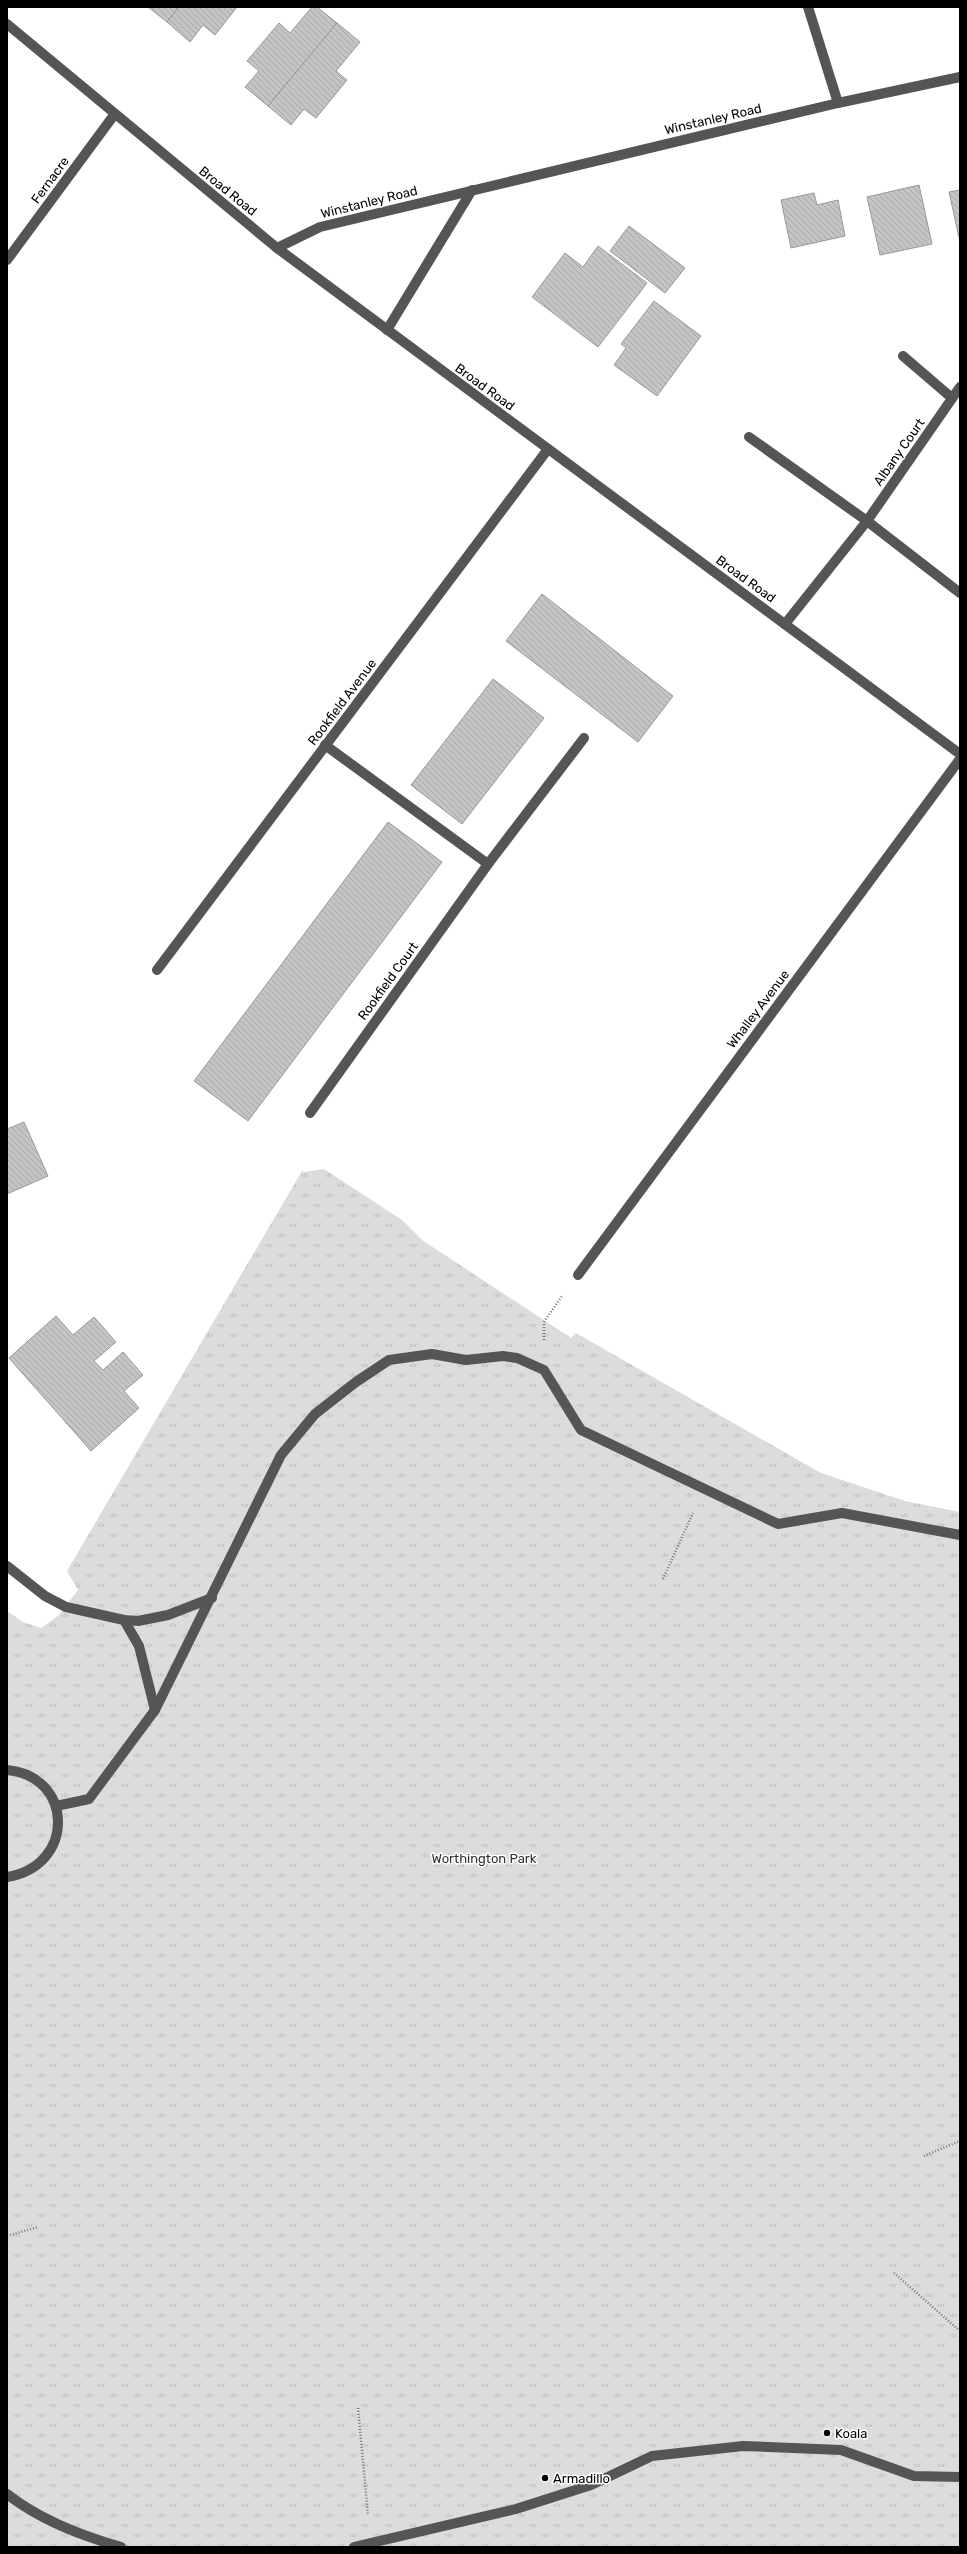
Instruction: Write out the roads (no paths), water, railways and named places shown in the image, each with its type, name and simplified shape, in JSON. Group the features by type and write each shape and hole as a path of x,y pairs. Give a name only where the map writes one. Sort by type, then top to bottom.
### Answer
{"street":[{"path":"808,7 838,103"},
{"name":"Broad Road","path":"7,24 114,115 276,248 960,754"},
{"name":"Winstanley Road","path":"276,248 320,227 838,103 960,77"},
{"name":"Fernacre","path":"7,260 114,115"},
{"path":"387,330 472,190"},
{"path":"903,356 952,398"},
{"name":"Albany Court","path":"785,624 867,521 960,387"},
{"path":"749,437 867,521 960,593"},
{"name":"Rookfield Avenue","path":"157,970 548,449"},
{"name":"Rookfield Court","path":"310,1113 488,864 584,738"},
{"path":"325,745 488,864"},
{"name":"Whalley Avenue","path":"578,1275 960,759"},
{"path":"56,1806 89,1799 155,1710 212,1598 281,1455 314,1414 356,1382 389,1360 432,1354 466,1360 503,1356 516,1358 544,1370 581,1430 778,1524 842,1513 960,1535"},
{"path":"7,1566 44,1596 66,1607 124,1620 138,1621 168,1615 212,1598"},
{"path":"124,1620 139,1646 155,1710"},
{"path":"7,1770 17,1771 34,1779 48,1791 56,1806 58,1823 56,1840 49,1855 32,1870 22,1875 7,1877"},
{"path":"354,2547 516,2510 591,2485 652,2456 743,2446 841,2450 914,2476 960,2477"},
{"path":"7,2494 20,2504 86,2537 121,2547"}],"place":[{"name":"Koala","path":"827,2433"},
{"name":"Armadillo","path":"545,2478"}],"park label":[{"name":"Worthington Park","path":"484,1858"}]}
